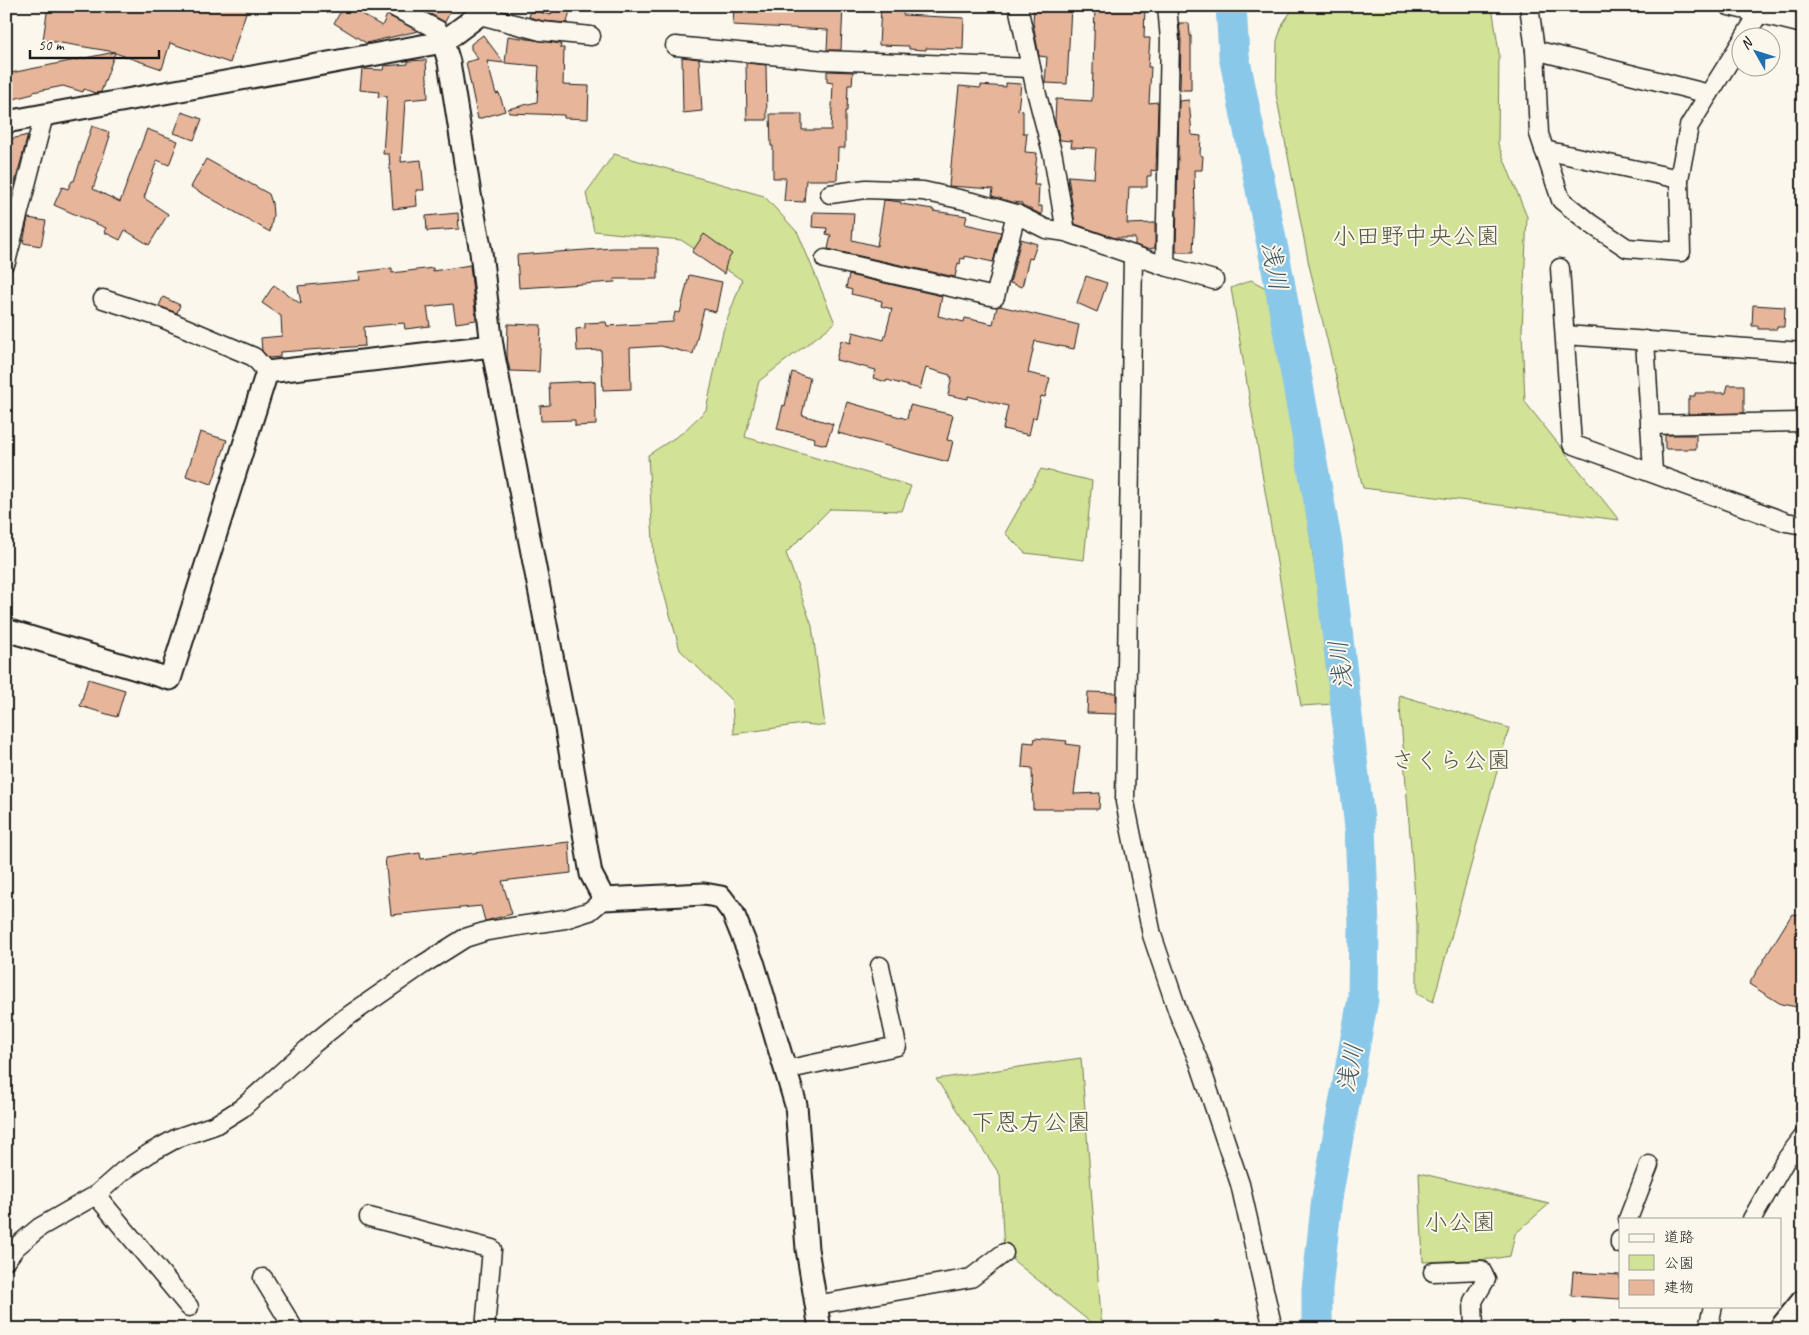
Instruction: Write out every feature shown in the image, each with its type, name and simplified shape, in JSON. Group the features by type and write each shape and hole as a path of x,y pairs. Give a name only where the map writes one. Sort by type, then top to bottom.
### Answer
{"main road":[{"path":"1782,1329 1803,1303"}],"street":[{"path":"392,6 438,30 449,62 470,194 482,252 492,346 566,728 591,874 604,899"},
{"path":"1018,6 1053,156 1066,232"},
{"path":"1166,266 1170,40 1167,6"},
{"path":"1529,6 1535,50 1539,134 1561,200 1627,248 1681,252 1679,180 1689,126 1732,57"},
{"path":"1729,6 1803,24"},
{"path":"6,122 443,42 486,11 542,31 591,36"},
{"path":"1750,28 1759,13"},
{"path":"675,46 823,60 1031,68"},
{"path":"1535,50 1709,94"},
{"path":"6,262 44,115"},
{"path":"1544,150 1679,180"},
{"path":"830,194 866,189 923,191 977,203 1016,214 1046,229 1066,232 1214,280"},
{"path":"825,259 995,297 1016,214"},
{"path":"1133,255 1124,802 1152,936 1180,1015 1200,1062 1240,1184 1273,1329"},
{"path":"1560,268 1572,444 1786,522 1803,525"},
{"path":"102,299 162,318 254,357 267,372"},
{"path":"1565,335 1803,352"},
{"path":"1645,340 1653,472"},
{"path":"267,372 492,346"},
{"path":"6,630 170,679 267,372"},
{"path":"1650,425 1803,422"},
{"path":"6,1260 16,1247 40,1227 96,1194 123,1171 150,1153 177,1138 215,1125 242,1108 312,1045 344,1020 422,965 465,938 487,931 565,919 590,911 604,899 704,894 721,897 732,913 754,965 796,1105 807,1249 820,1329"},
{"path":"785,1070 897,1046 880,966"},
{"path":"1753,1218 1785,1161 1803,1138"},
{"path":"1628,1218 1649,1165"},
{"path":"96,1194 189,1306"},
{"path":"369,1217 492,1249 485,1329"},
{"path":"815,1305 970,1278 1004,1252"},
{"path":"1433,1272 1481,1270 1486,1279 1473,1301 1474,1329"},
{"path":"264,1278 294,1329"},
{"path":"1708,1329 1713,1308"}],"green space":[{"name":"小田野中央公園","path":"1295,6 1492,6 1499,53 1498,144 1527,217 1522,331 1525,402 1619,520 1363,488 1309,265 1276,94 1277,41 1283,23"},
{"path":"614,154 764,196 798,233 835,323 759,381 745,437 911,486 902,511 830,509 786,553 812,626 825,726 803,724 734,734 732,701 680,650 654,558 648,455 682,433 706,410 723,331 742,280 681,240 594,231 586,193"},
{"path":"1251,280 1268,289 1306,506 1334,704 1301,706 1231,288"},
{"path":"1041,469 1092,481 1084,560 1025,553 1005,533"},
{"name":"さくら公園","path":"1399,695 1509,728 1433,1002 1417,994 1417,924"},
{"name":"下恩方公園","path":"1081,1058 1102,1329 1099,1329 1004,1253 1000,1175 936,1079"},
{"name":"小公園","path":"1419,1173 1549,1204 1515,1234 1510,1256 1492,1259 1423,1262"}],"building":[{"path":"48,6 248,6 230,63 170,43 162,69 115,53 101,92 95,93 84,89 83,92 63,86 33,92 33,94 6,101 6,74 115,52 43,40"},
{"path":"344,6 363,6 361,14 382,26 387,15 418,31 366,43 334,23"},
{"path":"428,6 453,6 445,22 425,11"},
{"path":"553,6 571,6 567,23 543,21 529,17 531,10 551,15"},
{"path":"734,6 843,6 841,50 827,50 828,30 733,25"},
{"path":"881,6 903,6 903,15 964,18 963,49 926,48 926,50 909,49 909,46 879,45"},
{"path":"1034,6 1071,6 1067,84 1045,83 1047,57 1039,56 1033,23"},
{"path":"1095,6 1145,6 1144,38 1150,38 1148,67 1151,67 1149,103 1158,102 1156,171 1151,170 1151,176 1147,176 1147,187 1129,187 1127,224 1155,223 1155,248 1147,249 1135,245 1135,238 1115,238 1075,224 1068,176 1094,178 1096,148 1071,147 1072,141 1060,140 1055,121 1056,99 1092,101"},
{"path":"1179,23 1189,23 1191,36 1191,90 1180,90 1181,40"},
{"path":"483,35 504,63 487,61 496,94 499,93 505,111 478,119 466,62 478,59 471,49 471,44"},
{"path":"508,36 561,44 560,48 564,48 563,85 589,86 588,119 564,118 564,115 509,113 508,109 537,102 539,66 505,63"},
{"path":"682,57 699,59 702,111 683,113"},
{"path":"426,60 428,98 405,100 401,162 421,160 424,190 416,190 417,206 393,209 389,154 383,154 387,96 378,97 379,92 360,90 362,69 383,70 384,66 408,64 408,61"},
{"path":"746,63 766,65 767,120 747,120"},
{"path":"827,71 853,72 852,85 848,85 847,111 845,111 845,148 838,148 837,180 806,180 804,202 784,201 786,178 773,178 770,114 802,114 802,130 831,130 833,83 827,82"},
{"path":"1006,83 1021,84 1018,110 1023,111 1023,133 1027,133 1025,152 1037,153 1034,185 1039,185 1038,206 1042,206 1042,215 1022,205 1022,203 992,196 993,189 949,186 959,86 981,88 981,85 1006,87"},
{"path":"1189,100 1192,135 1201,136 1200,155 1203,156 1202,170 1194,170 1195,213 1193,252 1176,252 1179,101"},
{"path":"182,112 202,119 194,140 174,133"},
{"path":"92,126 109,132 108,136 110,136 93,189 120,202 147,129 178,141 169,165 157,160 144,198 168,214 149,245 125,230 120,240 104,232 106,228 54,205 62,187 68,189 72,181 74,181"},
{"path":"28,135 11,197 6,197 6,160 11,139"},
{"path":"206,159 269,194 273,215 270,232 191,187"},
{"path":"884,200 933,209 933,211 967,216 965,224 1001,232 993,262 965,256 965,259 961,258 960,264 958,263 955,277 828,249 831,235 826,234 827,228 812,227 813,212 854,213 852,240 877,246"},
{"path":"458,213 459,229 427,231 426,216"},
{"path":"28,218 46,221 41,246 23,243"},
{"path":"704,234 732,254 727,261 724,274 692,252"},
{"path":"1021,239 1037,244 1032,259 1029,258 1022,287 1010,283"},
{"path":"613,248 658,248 658,279 614,279 615,282 519,288 517,255"},
{"path":"470,265 476,320 456,323 453,304 427,307 430,326 405,329 404,323 364,327 365,346 280,352 280,357 269,358 262,351 261,338 282,336 281,316 262,303 274,285 301,304 298,286 360,280 359,272 392,268 392,273 433,268 433,271"},
{"path":"689,275 722,282 716,312 704,309 693,354 661,346 630,348 631,389 603,390 601,350 577,351 576,329 585,328 585,323 606,322 607,326 673,322 675,312 680,313"},
{"path":"849,275 942,296 938,316 964,322 965,318 993,324 997,307 1000,306 1079,325 1074,349 1035,341 1028,373 1050,378 1045,397 1041,396 1036,418 1033,417 1029,435 1003,429 1008,406 968,396 968,399 948,395 952,377 950,375 926,368 920,389 873,378 876,370 836,360 841,340 851,343 853,332 884,340 892,309 881,306 882,301 851,294 852,290 846,288"},
{"path":"1086,276 1107,283 1097,312 1077,303"},
{"path":"163,297 180,305 177,313 159,306"},
{"path":"1753,305 1785,307 1784,327 1758,329 1758,326 1752,326"},
{"path":"508,324 541,325 539,372 510,371 507,357"},
{"path":"792,372 810,378 802,415 833,424 826,445 814,442 815,438 777,429 783,405 785,406"},
{"path":"595,381 596,425 575,426 575,420 541,421 540,406 550,405 549,383"},
{"path":"1728,385 1744,385 1744,413 1688,414 1688,399 1690,399 1690,396 1695,396 1695,393 1726,393"},
{"path":"847,402 907,419 910,405 953,415 947,440 953,441 948,462 838,433"},
{"path":"200,432 227,440 212,484 186,476"},
{"path":"1665,435 1696,435 1696,449 1665,449"},
{"path":"88,679 125,690 117,717 80,706"},
{"path":"1088,692 1116,693 1116,714 1087,713"},
{"path":"1035,738 1067,741 1066,744 1080,746 1074,794 1100,793 1099,809 1033,809 1032,768 1022,767 1024,742 1034,743"},
{"path":"569,842 571,873 502,881 512,914 485,921 481,906 391,915 385,858 420,853 421,859"},
{"path":"1792,914 1803,915 1803,1008 1781,1004 1749,984"},
{"path":"1573,1272 1619,1275 1619,1299 1571,1296"}],"waterway":[{"name":"浅川","path":"1231,6 1234,56 1276,264 1327,545 1360,828 1364,925 1363,999 1327,1198 1317,1289 1317,1329"}]}
